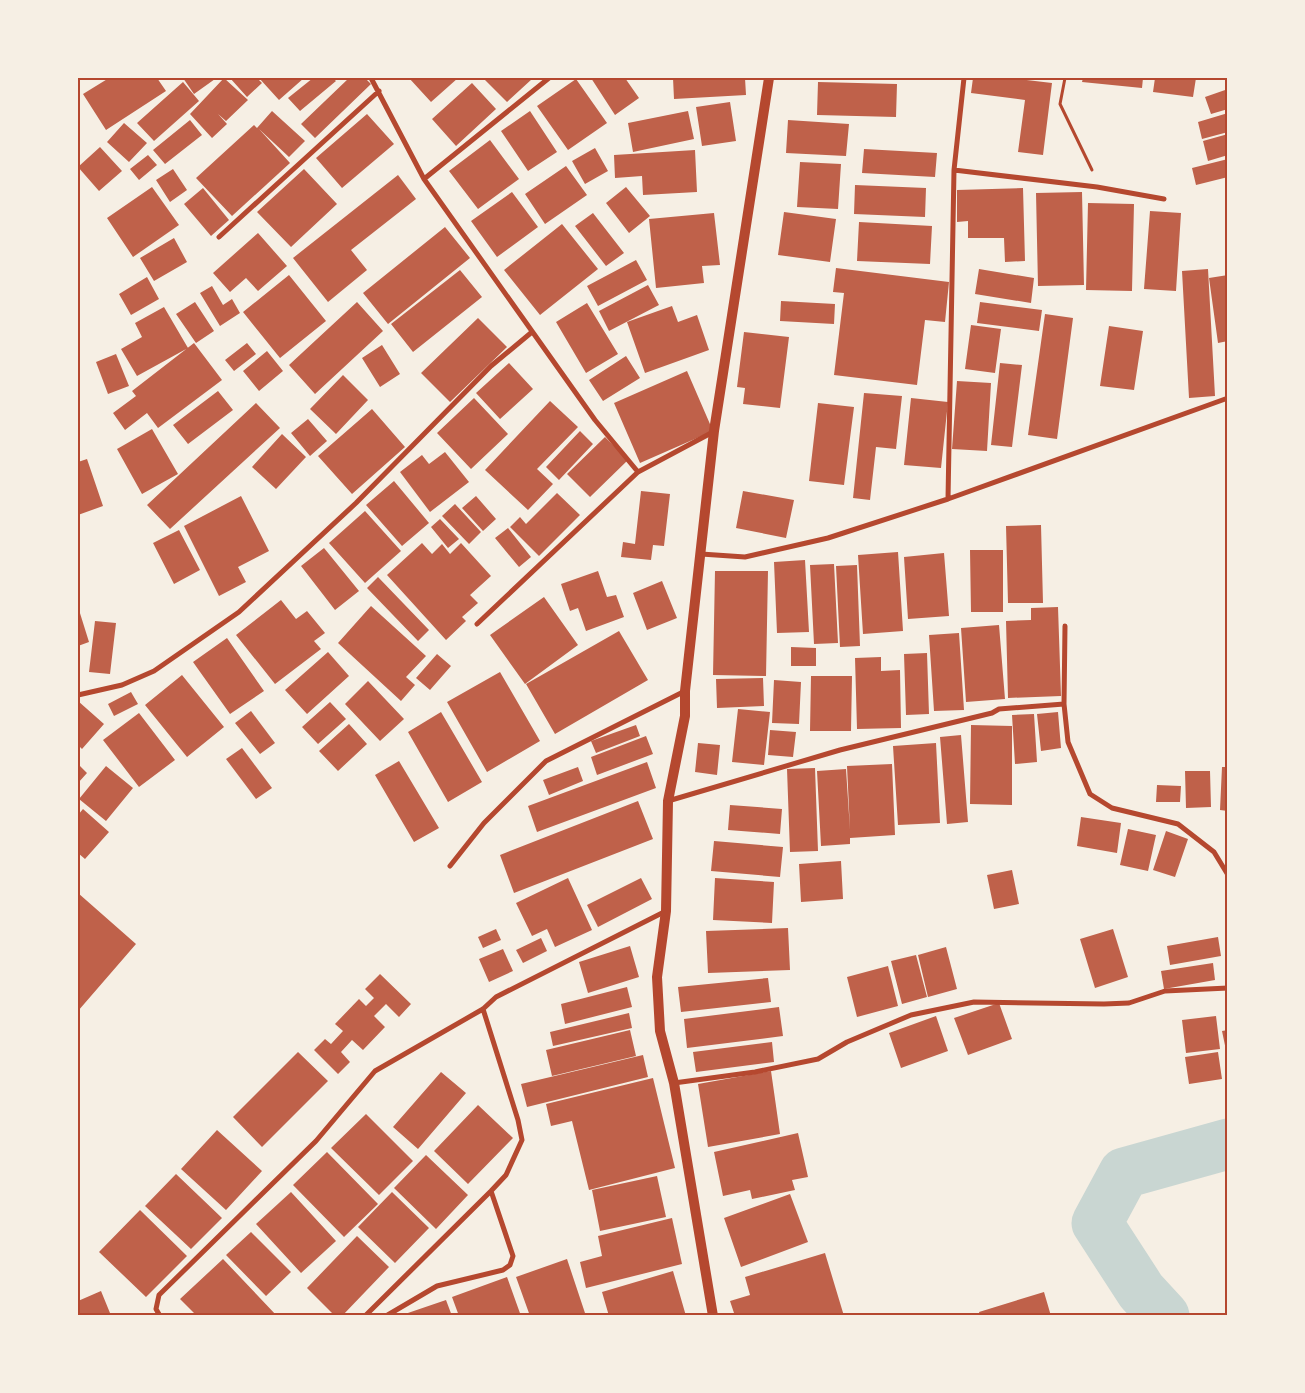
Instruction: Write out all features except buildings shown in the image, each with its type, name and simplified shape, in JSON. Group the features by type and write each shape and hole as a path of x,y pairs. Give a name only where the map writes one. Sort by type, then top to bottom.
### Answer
{"main road":[{"path":"713,1316 674,1084 660,1032 658,978 666,911 668,801 685,716 685,691 714,431 769,78"}],"street":[{"path":"371,78 424,179 595,420 638,472"},
{"path":"424,179 550,78"},
{"path":"948,499 954,170 964,78"},
{"path":"219,237 379,91"},
{"path":"954,170 1097,187 1164,199"},
{"path":"78,695 122,685 154,671 239,612 356,503 491,366 532,332"},
{"path":"700,554 745,557 828,538 948,499 1228,398"},
{"path":"478,624 638,472 714,431"},
{"path":"1065,626 1064,704 1068,742 1090,794 1112,808 1178,824 1214,852 1228,875"},
{"path":"450,866 484,823 546,761 685,691"},
{"path":"668,801 840,750 939,727 999,710 1064,704"},
{"path":"160,1316 156,1309 159,1295 316,1141 375,1071 483,1009 496,997 666,911"},
{"path":"674,1084 755,1072 818,1058 847,1042 911,1015 974,1002 1104,1004 1129,1002 1165,991 1228,988"},
{"path":"365,1316 492,1191 506,1175 522,1140 518,1120 483,1009"},
{"path":"386,1316 437,1286 503,1270 510,1265 513,1256 492,1191"}],"path":[{"path":"1065,78 1060,104 1084,149 1097,187"}],"waterway":[{"path":"1164,1316 1141,1291 1097,1223 1124,1173 1228,1144"}]}
